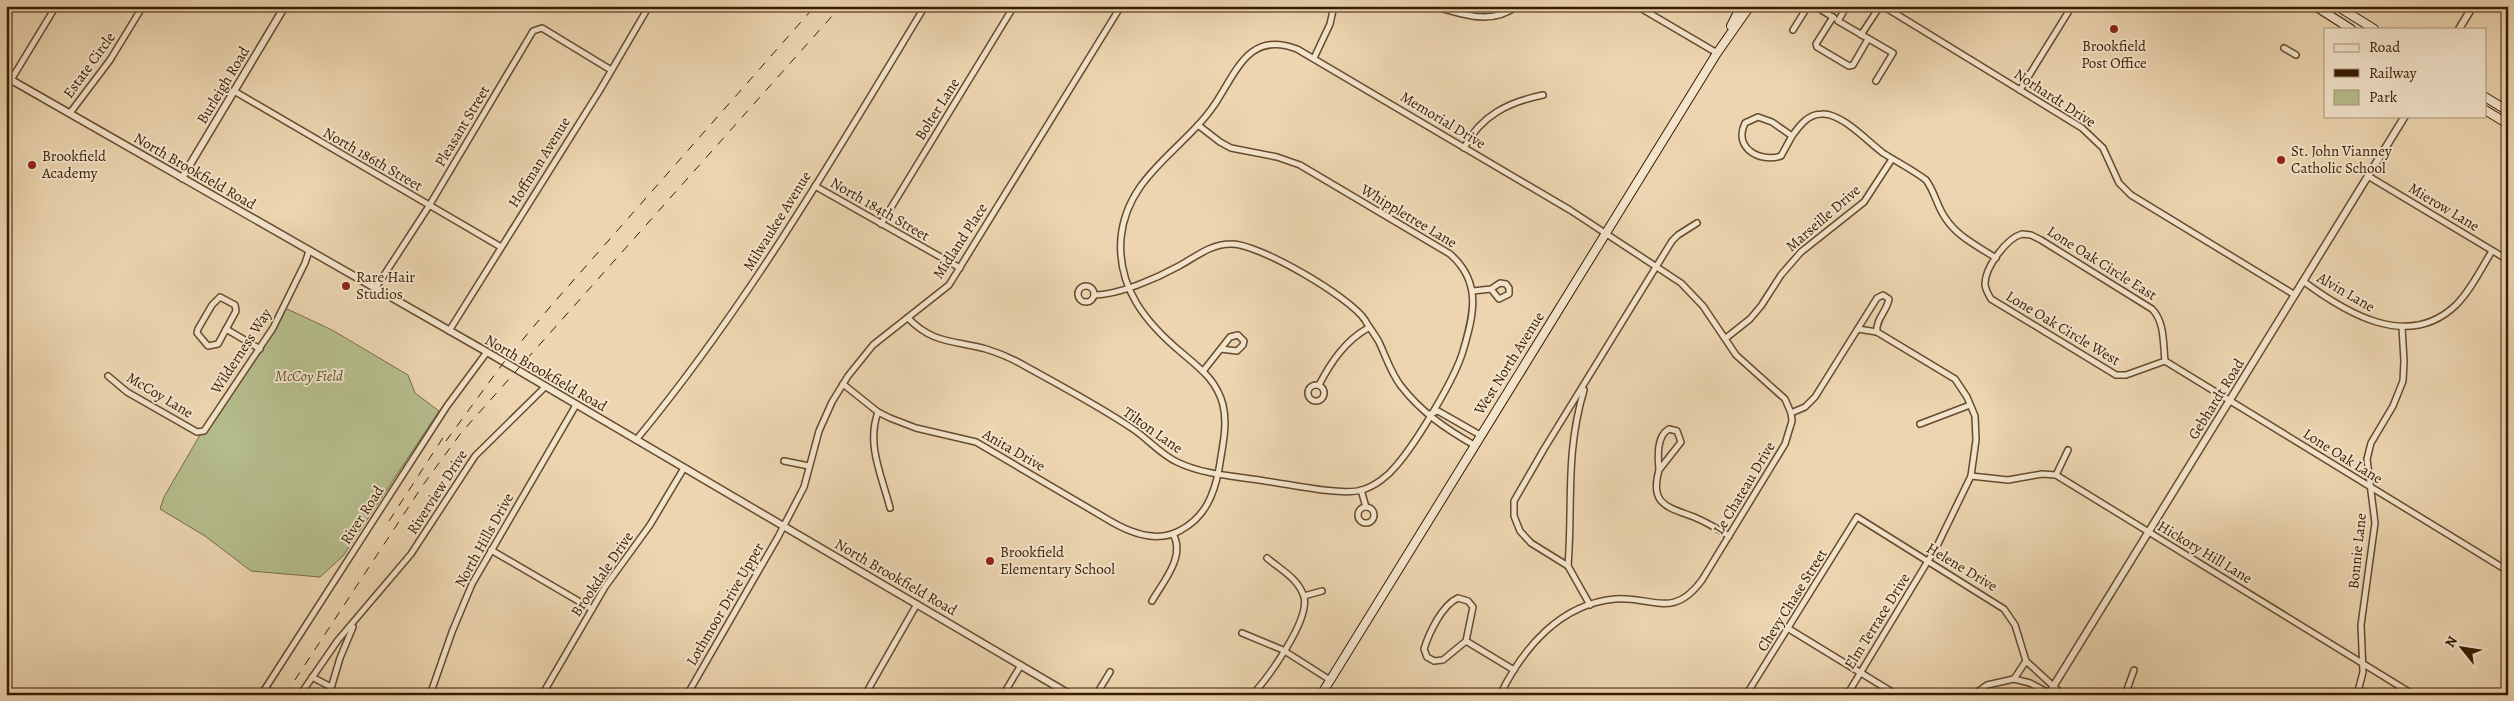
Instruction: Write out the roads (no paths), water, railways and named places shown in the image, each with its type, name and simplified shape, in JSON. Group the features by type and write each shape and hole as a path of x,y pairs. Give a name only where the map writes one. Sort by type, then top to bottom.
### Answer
{"main road":[{"name":"West North Avenue","path":"1722,46 1741,6"},
{"name":"West North Avenue","path":"1321,695 1717,53 1750,6"},
{"path":"2315,6 2350,28"},
{"path":"2337,6 2372,28"},
{"path":"2486,98 2508,111"},
{"path":"2486,102 2508,111"},
{"path":"2486,111 2508,124"}],"street":[{"path":"9,79 56,6"},
{"name":"Estate Circle","path":"70,113 110,60 143,6"},
{"name":"Burleigh Road","path":"182,178 285,6"},
{"name":"Hoffman Avenue","path":"449,331 649,6"},
{"name":"Milwaukee Avenue","path":"636,440 740,301 815,186 925,6"},
{"name":"Bolter Lane","path":"881,224 1014,6"},
{"name":"Midland Place","path":"784,526 804,487 809,466 828,411 843,384 859,361 873,346 945,289 960,268 1120,6"},
{"path":"1314,58 1330,24 1334,6"},
{"path":"1433,6 1473,16 1490,18 1507,13 1517,6"},
{"path":"1637,6 1717,53"},
{"path":"1793,30 1808,6"},
{"path":"1816,6 1868,40 1874,41 1893,53 1876,81"},
{"path":"1838,21 1847,6"},
{"path":"1861,35 1881,6"},
{"name":"Norhardt Drive","path":"1881,6 2020,90 2094,138 2102,148 2119,183 2131,194 2295,295"},
{"path":"2020,90 2072,6"},
{"path":"2460,28 2473,6"},
{"path":"1833,17 1816,44 1817,47 1849,66 1852,65 1868,40"},
{"name":"Pleasant Street","path":"375,289 429,206 529,36 538,28 611,70"},
{"name":"Memorial Drive","path":"1262,47 1284,45 1314,58 1606,233"},
{"name":"Anita Drive","path":"843,384 878,412 916,428 976,442 1135,534 1156,536 1173,534 1192,523 1200,516 1211,498 1218,474 1225,415 1217,389 1204,370 1150,325 1135,303 1128,287 1120,252 1126,211 1148,173 1198,125 1217,101 1240,62 1262,47"},
{"path":"2284,48 2296,55"},
{"name":"North Brookfield Road","path":"9,79 487,352 1071,695"},
{"name":"North 186th Street","path":"234,91 501,247"},
{"path":"1464,148 1477,128 1495,112 1519,100 1543,95"},
{"path":"1792,136 1772,122 1758,117 1745,123 1741,136 1747,148 1770,159 1781,156 1792,136 1808,118 1825,114 1846,124 1892,159 1926,180 1932,187 1945,219 1963,236 1996,258"},
{"name":"Gebhardt Road","path":"2049,694 2404,118"},
{"name":"Whippletree Lane","path":"1198,125 1231,148 1277,157 1300,165 1443,249 1458,261 1473,291"},
{"name":"Marseille Drive","path":"1726,338 1750,319 1800,252 1864,202 1892,159"},
{"name":"Mierow Lane","path":"2368,176 2508,260"},
{"name":"North 184th Street","path":"815,186 960,268"},
{"path":"1590,604 1568,566 1525,537 1516,523 1513,508 1522,486 1586,385 1657,266 1678,235 1697,223"},
{"path":"1606,233 1657,266 1689,290 1747,367 1782,395 1791,413 1805,407 1815,397 1876,298 1883,295 1889,300 1877,325 1877,332"},
{"name":"Lone Oak Circle East","path":"1996,258 2012,237 2031,234 2128,292 2157,313 2161,327 2165,361"},
{"path":"1094,295 1105,295 1173,269 1214,246 1241,244 1267,254 1343,299 1360,315 1378,340 1400,385 1412,399 1430,414 1439,425 1474,445"},
{"name":"Wilderness Way","path":"201,432 207,427 260,349 294,287 309,251"},
{"name":"Alvin Lane","path":"2303,281 2365,319 2378,324 2402,327 2430,321 2454,307 2467,292 2492,251"},
{"name":"Lone Oak Circle West","path":"1996,258 1985,282 1991,298 2104,369 2116,375 2126,376 2165,361"},
{"path":"1430,414 1461,357 1470,324 1473,291 1490,289"},
{"path":"220,297 235,305 236,308 226,329 218,344 213,346 205,344 197,333 212,305 220,297"},
{"name":"Tilton Lane","path":"908,318 918,328 934,338 996,352 1024,365 1134,430 1172,460 1194,469 1218,474 1332,491 1361,490 1378,482 1397,465 1430,414"},
{"name":"Bonnie Lane","path":"2358,695 2363,664 2361,625 2375,523 2367,459 2371,443 2393,406 2402,381 2404,361 2402,327"},
{"path":"1319,385 1337,355 1354,337 1368,328"},
{"path":"226,329 260,349"},
{"path":"1858,330 1877,332 1948,374 1959,384 1975,416 1976,432 1971,476 2008,480 2042,474 2056,475 2068,450"},
{"path":"1204,370 1221,349"},
{"name":"River Road","path":"261,695 447,406 487,352"},
{"name":"Lone Oak Lane","path":"2165,361 2508,571"},
{"name":"McCoy Lane","path":"108,376 127,392 201,432"},
{"path":"1568,566 1570,460 1575,424 1586,385"},
{"name":"Riverview Drive","path":"300,695 358,617 411,554 475,456 545,387"},
{"name":"North Hills Drive","path":"430,695 459,613 491,550 576,405"},
{"path":"1920,424 1970,405"},
{"path":"1430,414 1438,411 1480,435"},
{"path":"878,412 874,430 874,451 890,508"},
{"name":"Le Chateau Drive","path":"1500,695 1530,646 1554,623 1590,604 1623,599 1661,605 1683,598 1692,592 1702,580 1785,444 1791,430 1791,413"},
{"path":"1659,470 1681,442 1680,434 1673,429 1665,431 1661,436 1656,494 1663,504 1698,519 1729,536"},
{"path":"784,461 809,466"},
{"name":"Brookdale Drive","path":"542,695 592,609 618,568 650,525 684,468"},
{"name":"Hickory Hill Lane","path":"2056,475 2414,695"},
{"name":"Elm Terrace Drive","path":"1847,695 1929,562 1971,476"},
{"path":"1361,490 1366,507"},
{"name":"Helene Drive","path":"1857,518 2004,608 2015,625 2026,661"},
{"name":"Chevy Chase Street","path":"1746,695 1857,518"},
{"name":"Lothmoor Drive Upper","path":"687,695 784,526"},
{"path":"1152,601 1172,568 1176,554 1173,534"},
{"path":"491,550 592,609"},
{"path":"1252,695 1283,650 1304,614 1304,596 1297,583 1267,558"},
{"path":"1304,596 1322,591"},
{"path":"1458,598 1468,601 1473,607 1466,641 1443,660 1430,660 1424,649 1426,640 1447,606 1458,598"},
{"path":"865,695 917,604"},
{"name":"Riverview Drive","path":"328,695 346,641 358,617"},
{"path":"1789,629 1897,695"},
{"path":"1242,633 1283,650 1330,680"},
{"path":"1466,641 1514,670"},
{"path":"2014,679 2026,661 2063,695"},
{"path":"1004,695 1021,665"},
{"path":"2125,695 2134,670"},
{"path":"1096,695 1110,672"},
{"path":"312,677 331,687"},
{"path":"1973,695 1987,685 2014,679 2030,683 2049,694"}],"railway":[{"path":"446,441 504,362 550,307 815,6"},
{"path":"285,695 423,485 461,433 841,6"},
{"path":"389,521 446,433"}],"place":[{"name":"Brookfield Post Office","path":"2114,29"},
{"name":"St. John Vianney Catholic School","path":"2281,160"},
{"name":"Brookfield Academy","path":"32,165"},
{"name":"Rare Hair Studios","path":"346,286"},
{"name":"Brookfield Elementary School","path":"990,561"}],"park label":[{"name":"McCoy Field","path":"309,376"}]}
